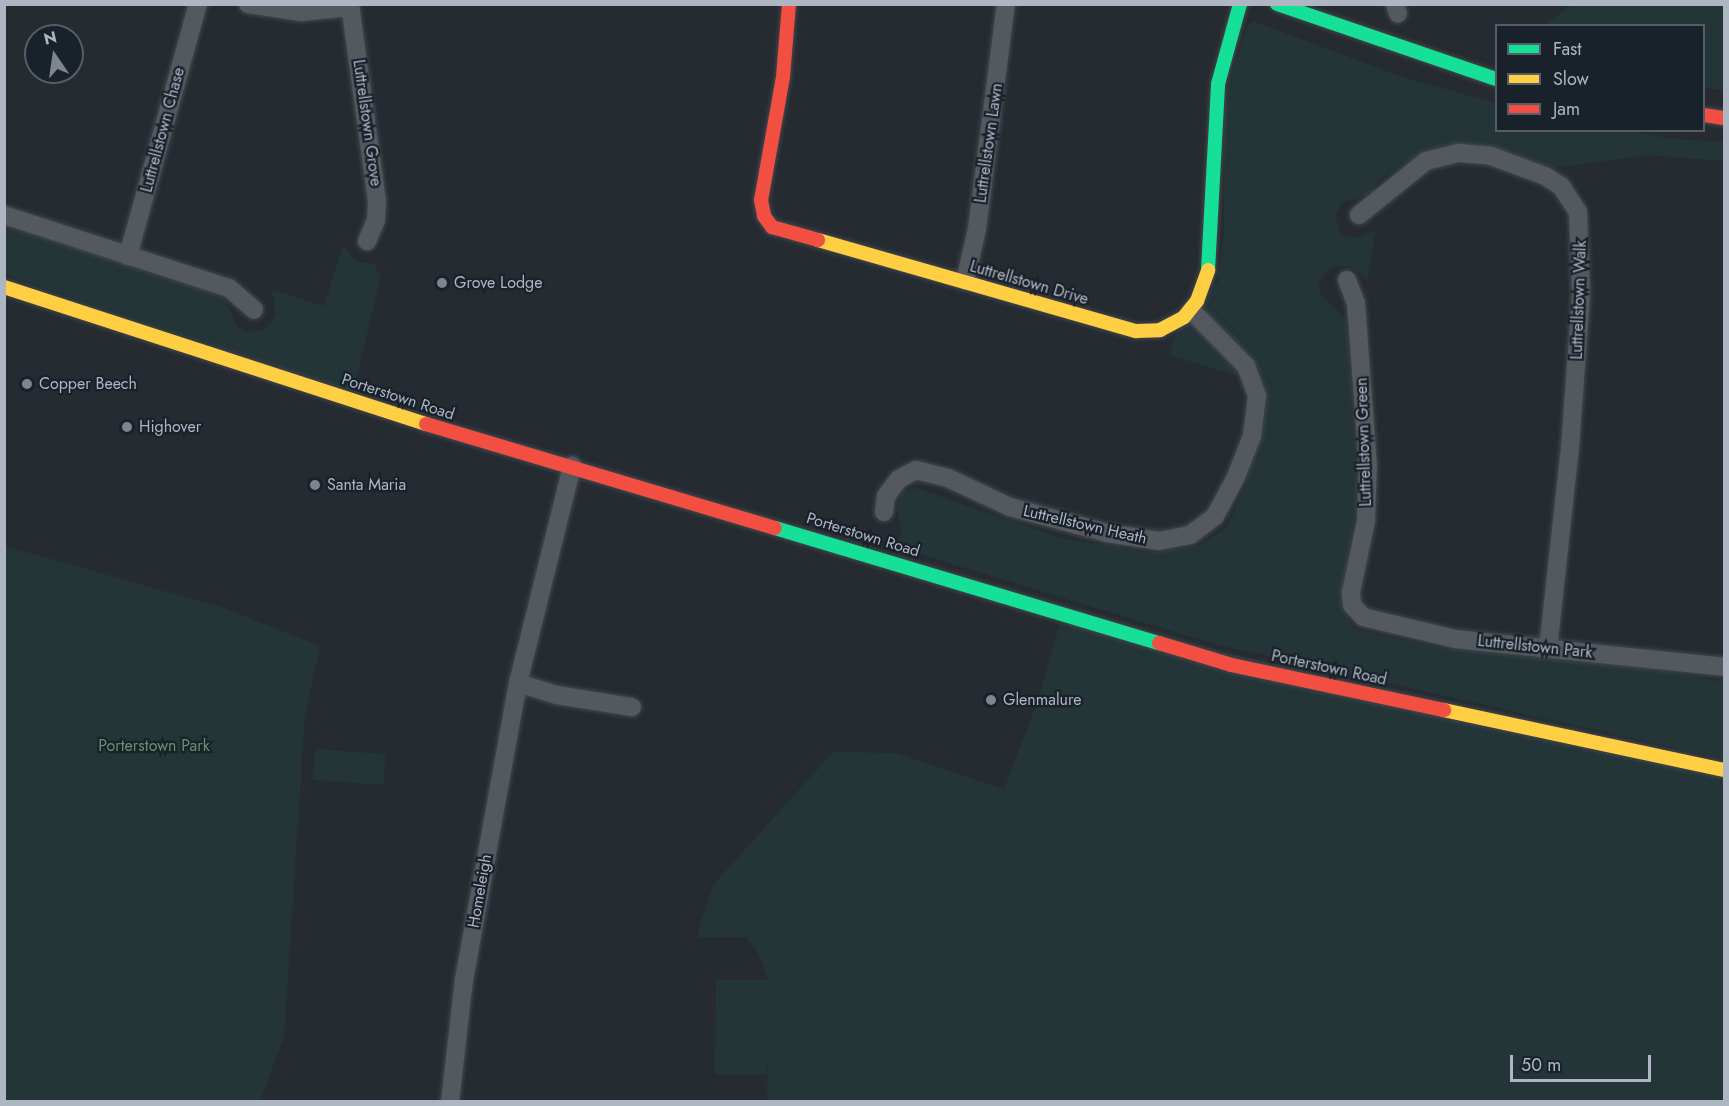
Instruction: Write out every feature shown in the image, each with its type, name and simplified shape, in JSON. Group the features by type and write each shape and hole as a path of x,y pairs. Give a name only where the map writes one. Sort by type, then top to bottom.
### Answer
{"street":[{"name":"Luttrellstown Chase","path":"128,256 198,4"},
{"path":"248,4 301,12 350,6"},
{"name":"Luttrellstown Drive","path":"789,4 783,77 761,200 767,222 778,231 965,281 1137,331 1160,330 1191,310 1207,279 1218,84 1240,4"},
{"name":"Luttrellstown Lawn","path":"965,281 977,229 1006,4"},
{"path":"1277,4 1495,78"},
{"name":"Luttrellstown Grove","path":"350,6 377,200 376,220 368,241"},
{"path":"1705,115 1725,118"},
{"name":"Luttrellstown Walk","path":"1359,215 1426,161 1460,153 1491,156 1545,176 1561,186 1578,212 1581,295 1570,447 1548,648"},
{"path":"4,215 229,288 254,310"},
{"name":"Luttrellstown Green","path":"1347,280 1356,303 1368,466 1366,520 1351,592 1353,605"},
{"name":"Porterstown Road","path":"4,287 426,424 1232,664 1725,771"},
{"name":"Luttrellstown Heath","path":"884,512 886,496 899,479 916,470 948,478 1010,507 1107,533 1159,541 1190,535 1215,516 1235,479 1252,436 1257,396 1246,366 1191,310"},
{"name":"Homeleigh","path":"450,1101 464,980 518,683 572,466"},
{"name":"Luttrellstown Park","path":"1353,605 1363,617 1433,634 1725,667"},
{"path":"518,683 557,695 632,707"}],"green space":[{"path":"1572,5 1724,5 1724,90 1705,88 1705,24 1545,24"},
{"path":"1253,21 1405,78 1495,103 1495,132 1633,132 1674,139 1724,142 1724,161 1647,155 1553,168 1483,146 1452,145 1421,154 1382,178 1365,196 1342,202 1335,216 1342,236 1359,237 1375,231 1367,281 1353,268 1343,265 1328,269 1319,282 1320,293 1346,320 1357,497 1341,607 1354,629 1445,649 1650,668 1724,682 1724,759 1214,644 897,547 901,531 897,506 901,494 913,487 1061,538 1151,553 1199,546 1227,527 1246,484 1264,404 1263,383 1169,355 1176,333 1218,281 1224,232 1224,97 1247,27"},
{"path":"5,225 219,295 227,302 236,326 247,332 262,330 271,323 276,314 272,290 324,306 343,246 356,261 374,264 381,277 353,392 5,275"},
{"name":"Porterstown Park","path":"5,546 224,608 320,646 305,716 284,1037 260,1101 5,1101"},
{"path":"1063,613 1724,772 1724,1101 767,1101 769,983 767,1074 715,1074 716,980 768,980 758,953 746,937 696,938 713,885 833,752 897,753 1004,789 1038,700"},
{"path":"315,749 386,754 384,785 313,780"}],"traffic: fast":[{"path":"1208,270 1218,84 1240,4"},
{"path":"1277,4 1495,79"},
{"path":"775,528 1159,643"}],"traffic: slow":[{"path":"818,240 1136,331 1160,330 1184,317 1197,301 1208,270"},
{"path":"4,287 426,424"},
{"path":"1444,710 1724,770"}],"traffic: jam":[{"path":"789,4 783,77 761,200 764,216 772,227 818,240"},
{"path":"1705,115 1724,118"},
{"path":"426,424 775,528"},
{"path":"1159,643 1232,665 1444,710"}],"place":[{"name":"Grove Lodge","path":"442,283"},
{"name":"Copper Beech","path":"27,384"},
{"name":"Highover","path":"127,427"},
{"name":"Santa Maria","path":"315,485"},
{"name":"Glenmalure","path":"991,700"}]}
